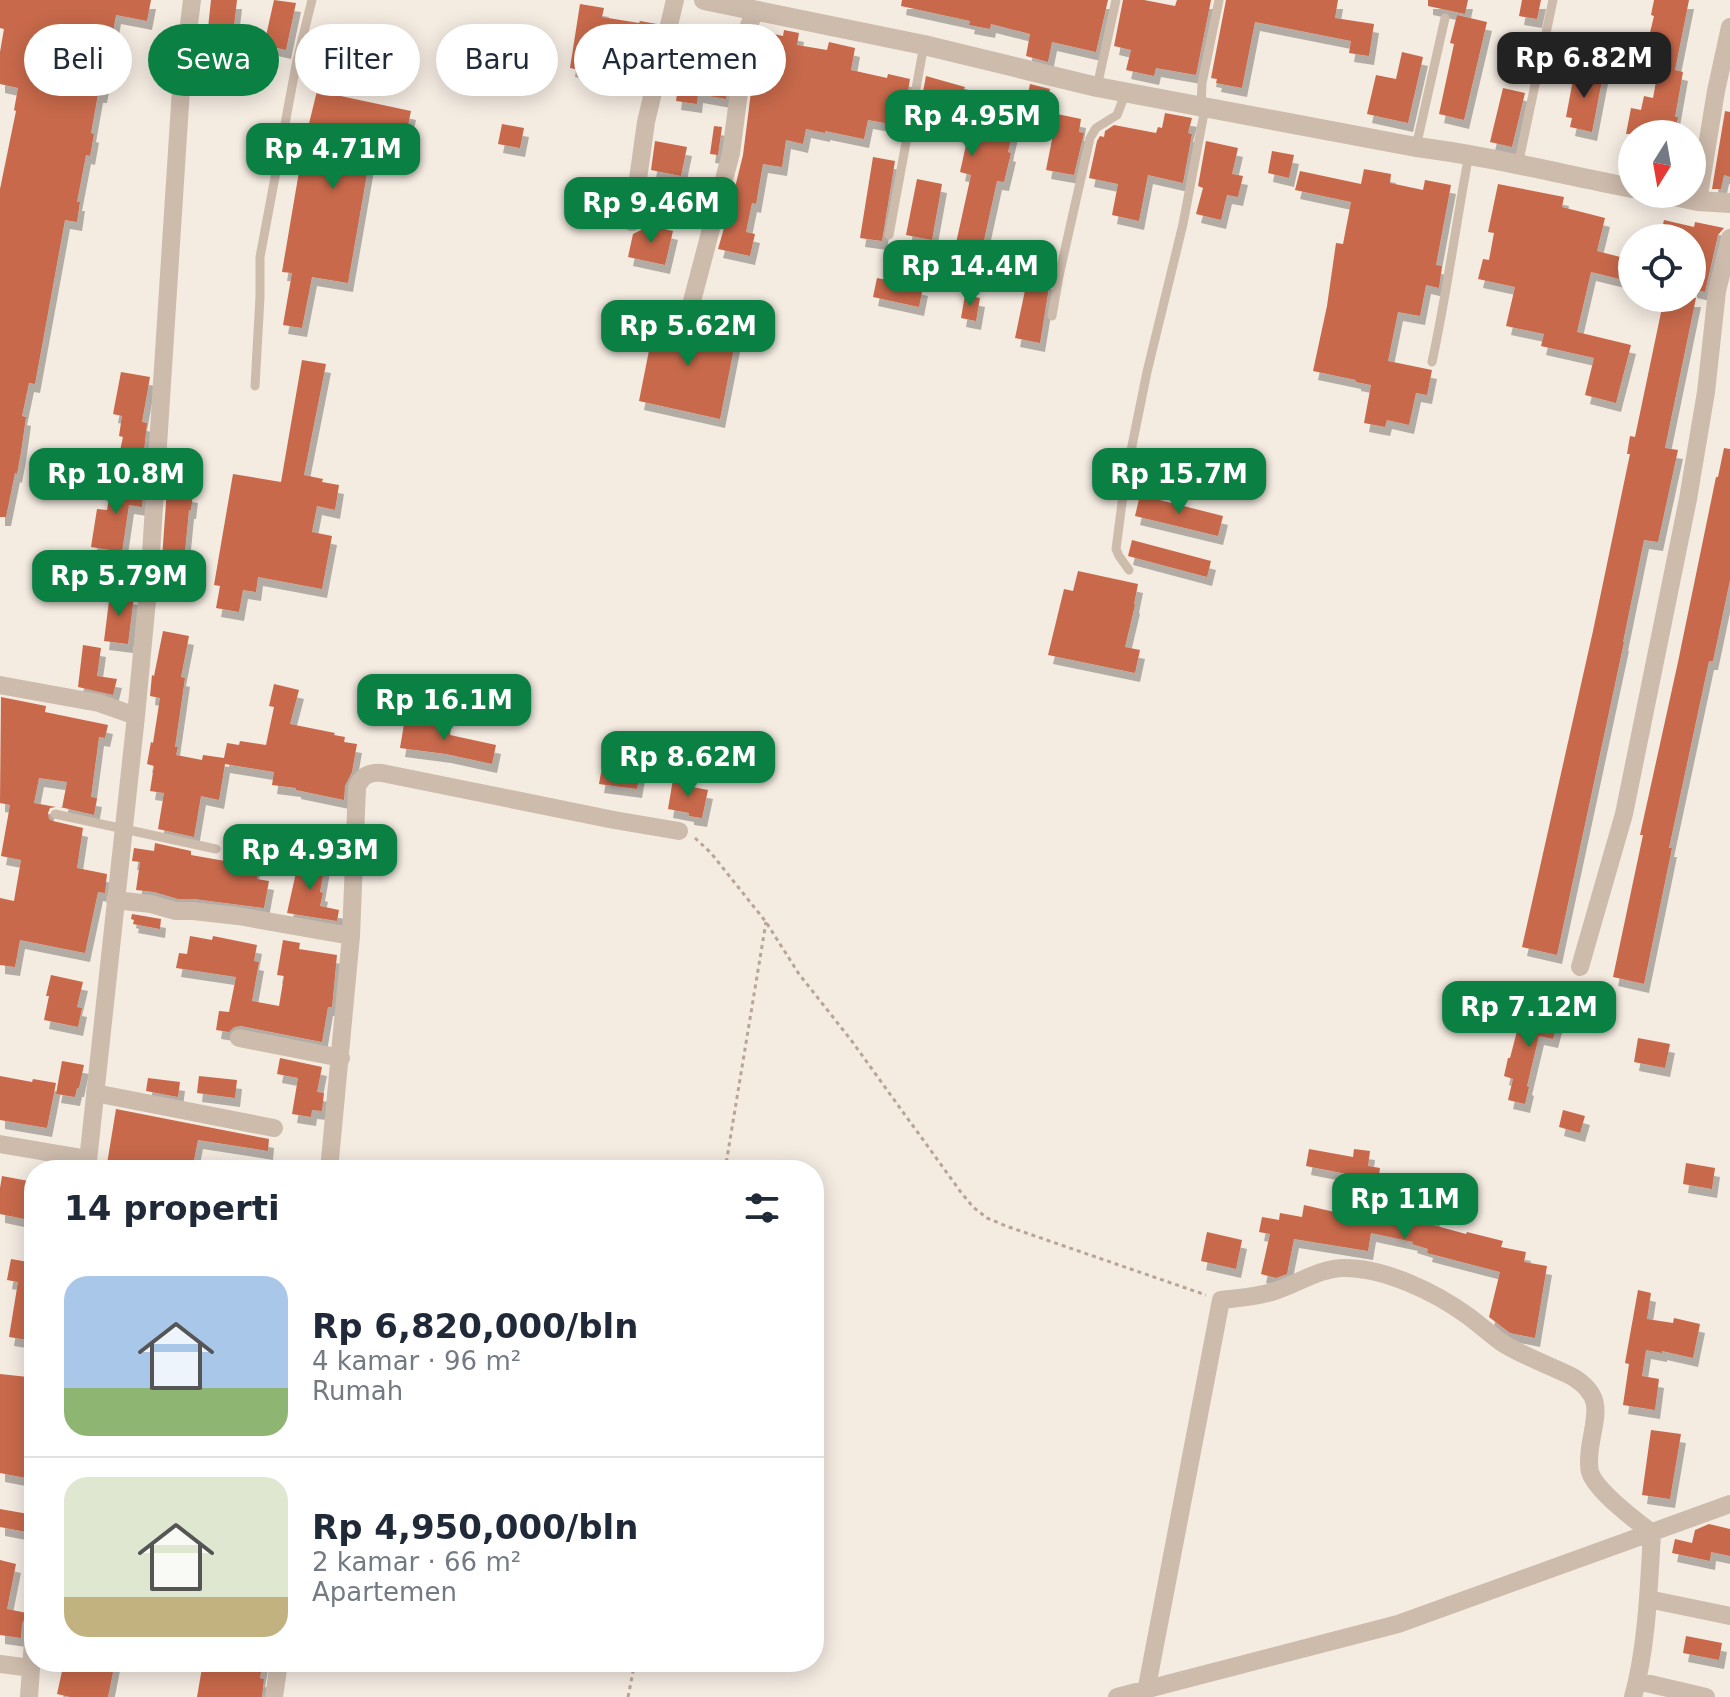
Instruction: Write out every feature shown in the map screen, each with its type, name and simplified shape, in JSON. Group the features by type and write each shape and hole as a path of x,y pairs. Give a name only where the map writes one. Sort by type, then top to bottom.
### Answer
{"street":[{"path":"88,1160 150,569 181,89 192,0"},
{"path":"632,222 646,122 675,0"},
{"path":"704,0 924,45 1097,87 1416,147 1469,154 1618,185"},
{"path":"691,305 731,153 747,31 755,10"},
{"path":"1706,152 1730,27"},
{"path":"1706,202 1730,203"},
{"path":"1580,967 1624,814 1688,499 1706,392 1717,291 1730,238"},
{"path":"0,685 99,703 136,716"},
{"path":"330,1160 351,936 357,787 365,775 382,773 679,831"},
{"path":"115,900 151,904 176,911 238,916 351,936"},
{"path":"239,1038 341,1058"},
{"path":"95,1093 274,1128"},
{"path":"0,1144 66,1160"},
{"path":"1145,1693 1221,1300 1271,1293 1321,1272 1345,1268 1405,1282 1446,1301 1502,1343 1573,1377 1591,1392 1596,1412 1589,1456 1592,1477 1652,1533"},
{"path":"1117,1697 1145,1693 1398,1624 1730,1504"},
{"path":"1652,1533 1648,1599 1635,1689 1706,1697"},
{"path":"1648,1599 1730,1616"},
{"path":"0,1664 24,1667"},
{"path":"29,1697 31,1672"},
{"path":"274,1697 278,1672"}],"lane":[{"path":"255,386 261,248 297,60 312,0"},
{"path":"1097,87 1116,0"},
{"path":"1129,570 1116,549 1125,480 1147,372 1183,224 1203,107 1202,83 1219,0"},
{"path":"1518,165 1553,0"},
{"path":"1416,147 1445,18"},
{"path":"889,235 924,45"},
{"path":"1052,316 1090,138 1096,128 1117,115 1126,92"},
{"path":"1432,362 1443,314 1469,154"},
{"path":"55,814 216,849"}],"path":[{"path":"679,831 711,853 766,922 799,974 973,1207 987,1218 1006,1226 1221,1300"},
{"path":"727,1160 766,922"},
{"path":"628,1697 633,1672"}],"building":[{"path":"0,0 151,0 147,21 116,15 114,24 24,24 24,96 98,96 90,156 86,155 77,202 80,202 77,222 65,220 35,384 29,383 22,416 26,417 21,452 6,517 0,517 0,189 18,88 0,84 4,29 0,28"},
{"path":"211,0 237,0 234,24 208,24"},
{"path":"274,0 296,3 286,50 279,48 279,24 269,24"},
{"path":"902,0 1108,0 1096,52 1052,42 1048,62 1026,56 1030,34 991,24 990,29 969,25 970,21 901,6"},
{"path":"1123,0 1144,0 1175,6 1177,0 1211,0 1196,75 1156,68 1154,76 1126,70 1131,50 1114,46"},
{"path":"1226,0 1338,0 1335,18 1374,24 1369,56 1349,53 1351,41 1255,22 1242,88 1216,83 1217,79 1211,78"},
{"path":"1428,0 1468,0 1465,14 1428,6"},
{"path":"1522,0 1541,0 1537,19 1519,16"},
{"path":"1654,0 1689,0 1675,70 1683,72 1675,117 1677,120 1629,120 1631,108 1641,110 1644,96 1653,98 1662,49 1647,45 1654,16 1651,15"},
{"path":"580,4 604,8 602,17 657,24 577,24"},
{"path":"1457,15 1487,22 1464,120 1439,114"},
{"path":"786,30 799,33 797,45 827,50 829,42 855,48 851,70 887,78 888,74 910,79 902,126 868,120 864,139 806,129 803,144 786,140 782,167 763,164 756,204 752,203 746,232 755,234 750,256 718,249 743,155 750,96 786,96"},
{"path":"574,42 574,69 570,68"},
{"path":"1402,52 1423,57 1408,123 1367,114 1376,75 1396,79"},
{"path":"1575,69 1603,75 1592,132 1570,127 1572,118 1566,117"},
{"path":"926,76 988,94 987,98 1019,105 1004,182 997,181 974,286 957,282 960,268 951,266 971,175 960,172 968,136 917,124"},
{"path":"1030,84 1050,89 1045,112 1025,108"},
{"path":"1503,88 1525,93 1512,147 1490,142"},
{"path":"316,96 340,96 411,111 404,145 373,139 348,283 312,277 302,328 283,325 292,273 282,272 303,148"},
{"path":"677,96 698,96 697,104 676,101"},
{"path":"1725,111 1730,112 1730,177 1724,175 1721,189 1712,189"},
{"path":"1165,113 1192,118 1183,183 1148,175 1139,221 1112,215 1118,184 1089,178 1097,141 1114,125 1156,133 1158,127 1162,128"},
{"path":"1057,114 1081,119 1079,132 1084,133 1074,175 1046,170"},
{"path":"502,124 524,128 520,148 498,144"},
{"path":"714,126 722,127 718,155 710,154"},
{"path":"655,141 687,147 681,176 651,170"},
{"path":"1206,141 1238,148 1232,174 1243,176 1238,197 1227,195 1221,220 1196,214 1203,188 1198,186"},
{"path":"1272,151 1294,155 1289,178 1268,173"},
{"path":"873,157 895,161 882,241 860,238"},
{"path":"1364,169 1391,174 1390,183 1423,190 1425,180 1451,185 1436,265 1442,266 1439,288 1426,285 1420,316 1398,312 1388,361 1432,370 1427,395 1416,393 1409,425 1387,420 1385,427 1364,423 1371,385 1313,371 1336,243 1343,244 1351,202 1295,190 1300,171 1361,184"},
{"path":"917,179 942,184 932,240 906,235"},
{"path":"1498,184 1564,197 1562,207 1605,218 1597,251 1618,256 1618,279 1591,272 1577,332 1631,345 1616,403 1585,395 1594,358 1541,346 1544,334 1506,326 1515,287 1478,279 1483,259 1489,260 1494,233 1488,232"},
{"path":"644,224 673,231 665,265 628,257 633,234 641,230"},
{"path":"1706,224 1724,228 1718,235 1706,288"},
{"path":"1028,276 1050,281 1040,343 1015,338"},
{"path":"877,278 923,287 919,307 873,297"},
{"path":"965,295 980,298 976,321 961,318"},
{"path":"1661,312 1693,312 1665,448 1678,450 1658,542 1644,540 1557,955 1522,947 1593,631 1630,454 1627,454 1630,436 1635,437"},
{"path":"655,320 737,333 720,419 639,401"},
{"path":"302,360 326,364 304,475 339,485 335,510 317,506 312,532 332,536 322,589 258,577 256,592 243,590 239,612 216,608 220,586 214,585 233,474 281,482"},
{"path":"121,372 150,377 142,422 147,423 143,460 119,455 123,437 119,436 122,416 113,414"},
{"path":"1724,448 1730,449 1730,580 1713,661 1709,661 1669,848 1672,848 1644,984 1613,977 1643,835 1640,835"},
{"path":"112,480 143,485 142,507 129,505 122,552 91,547 97,509 107,510"},
{"path":"167,489 193,494 185,551 173,550 169,587 160,586"},
{"path":"1140,495 1223,516 1218,536 1135,516"},
{"path":"1132,540 1211,561 1207,577 1128,556"},
{"path":"1078,571 1138,584 1125,647 1140,650 1135,673 1048,655 1064,589 1073,591"},
{"path":"110,593 134,596 128,644 104,641"},
{"path":"163,631 189,636 181,677 185,678 176,755 202,760 203,755 224,758 227,743 239,745 240,741 266,745 274,707 269,706 274,684 299,690 290,724 335,733 345,737 344,742 357,744 344,800 272,785 274,772 225,764 219,800 201,796 194,837 158,829 164,793 150,791 154,766 147,764 160,698 150,696 152,675"},
{"path":"83,645 101,648 97,676 117,679 113,695 78,687"},
{"path":"1,697 46,706 45,712 108,725 105,738 99,737 91,797 97,798 94,815 62,807 67,782 39,778 34,803 56,807 50,808 49,819 83,828 77,868 107,874 105,893 98,892 85,953 20,940 15,967 0,965 0,898 14,901 21,860 1,856 10,805 0,803"},
{"path":"405,718 451,728 450,735 496,745 492,764 400,748"},
{"path":"607,740 627,744 625,752 643,755 637,789 599,784"},
{"path":"673,779 708,790 702,818 668,809"},
{"path":"230,833 260,838 254,871 258,872 257,879 269,881 264,908 178,899 136,890 140,862 132,861 134,848 154,851 155,843 191,851 191,855 225,861"},
{"path":"299,859 325,864 320,906 339,910 337,921 287,913"},
{"path":"132,914 161,919 160,929 133,924"},
{"path":"190,936 212,940 213,936 257,945 254,961 259,962 252,1001 279,1006 284,976 277,975 283,940 300,943 299,949 337,955 332,1007 328,1007 322,1042 241,1026 229,1032 216,1030 219,1011 229,1012 236,977 176,968 179,953 187,954"},
{"path":"51,975 83,982 77,1007 82,1008 78,1027 44,1020"},
{"path":"1534,1002 1561,1009 1553,1039 1539,1036 1525,1104 1508,1100 1513,1079 1504,1076 1517,1031 1526,1034"},
{"path":"1638,1038 1670,1044 1665,1068 1634,1062"},
{"path":"280,1058 322,1067 317,1092 324,1093 322,1111 312,1110 311,1117 292,1114 298,1078 277,1074"},
{"path":"62,1061 84,1065 75,1097 56,1094"},
{"path":"0,1076 56,1083 47,1128 0,1120"},
{"path":"199,1076 237,1080 235,1098 197,1093"},
{"path":"148,1078 180,1082 178,1097 146,1091"},
{"path":"116,1109 269,1139 268,1151 198,1140 194,1160 108,1160"},
{"path":"1563,1110 1585,1116 1580,1133 1559,1127"},
{"path":"1309,1149 1353,1157 1354,1149 1370,1151 1368,1166 1380,1168 1374,1211 1420,1222 1422,1213 1435,1216 1433,1225 1503,1241 1501,1247 1526,1252 1524,1262 1547,1266 1535,1338 1510,1333 1489,1317 1500,1272 1427,1253 1428,1249 1413,1242 1371,1233 1368,1251 1294,1239 1287,1274 1276,1278 1261,1274 1270,1234 1259,1232 1262,1217 1279,1220 1280,1213 1302,1217 1304,1205 1339,1213 1340,1202 1344,1202 1347,1174 1306,1166"},
{"path":"1686,1163 1715,1168 1712,1189 1683,1184"},
{"path":"2,1176 24,1180 24,1219 0,1214"},
{"path":"1207,1232 1242,1240 1236,1269 1201,1261"},
{"path":"11,1259 24,1261 24,1339 9,1337 18,1282 7,1280"},
{"path":"1638,1290 1651,1293 1647,1319 1673,1323 1674,1318 1700,1324 1693,1358 1646,1350 1642,1376 1659,1379 1655,1410 1623,1405 1629,1364 1625,1363"},
{"path":"0,1374 24,1377 24,1478 0,1473"},
{"path":"1651,1430 1681,1434 1670,1499 1642,1495"},
{"path":"0,1509 24,1513 24,1532 0,1527"},
{"path":"1709,1524 1730,1529 1730,1556 1711,1552 1710,1561 1672,1553 1675,1539 1692,1543 1695,1530"},
{"path":"0,1560 16,1564 7,1609 24,1612 24,1620 21,1638 0,1635"},
{"path":"1686,1636 1722,1643 1719,1660 1683,1653"},
{"path":"62,1672 113,1672 108,1697 57,1694"},
{"path":"201,1672 261,1672 260,1678 264,1679 262,1697 197,1697"}]}
